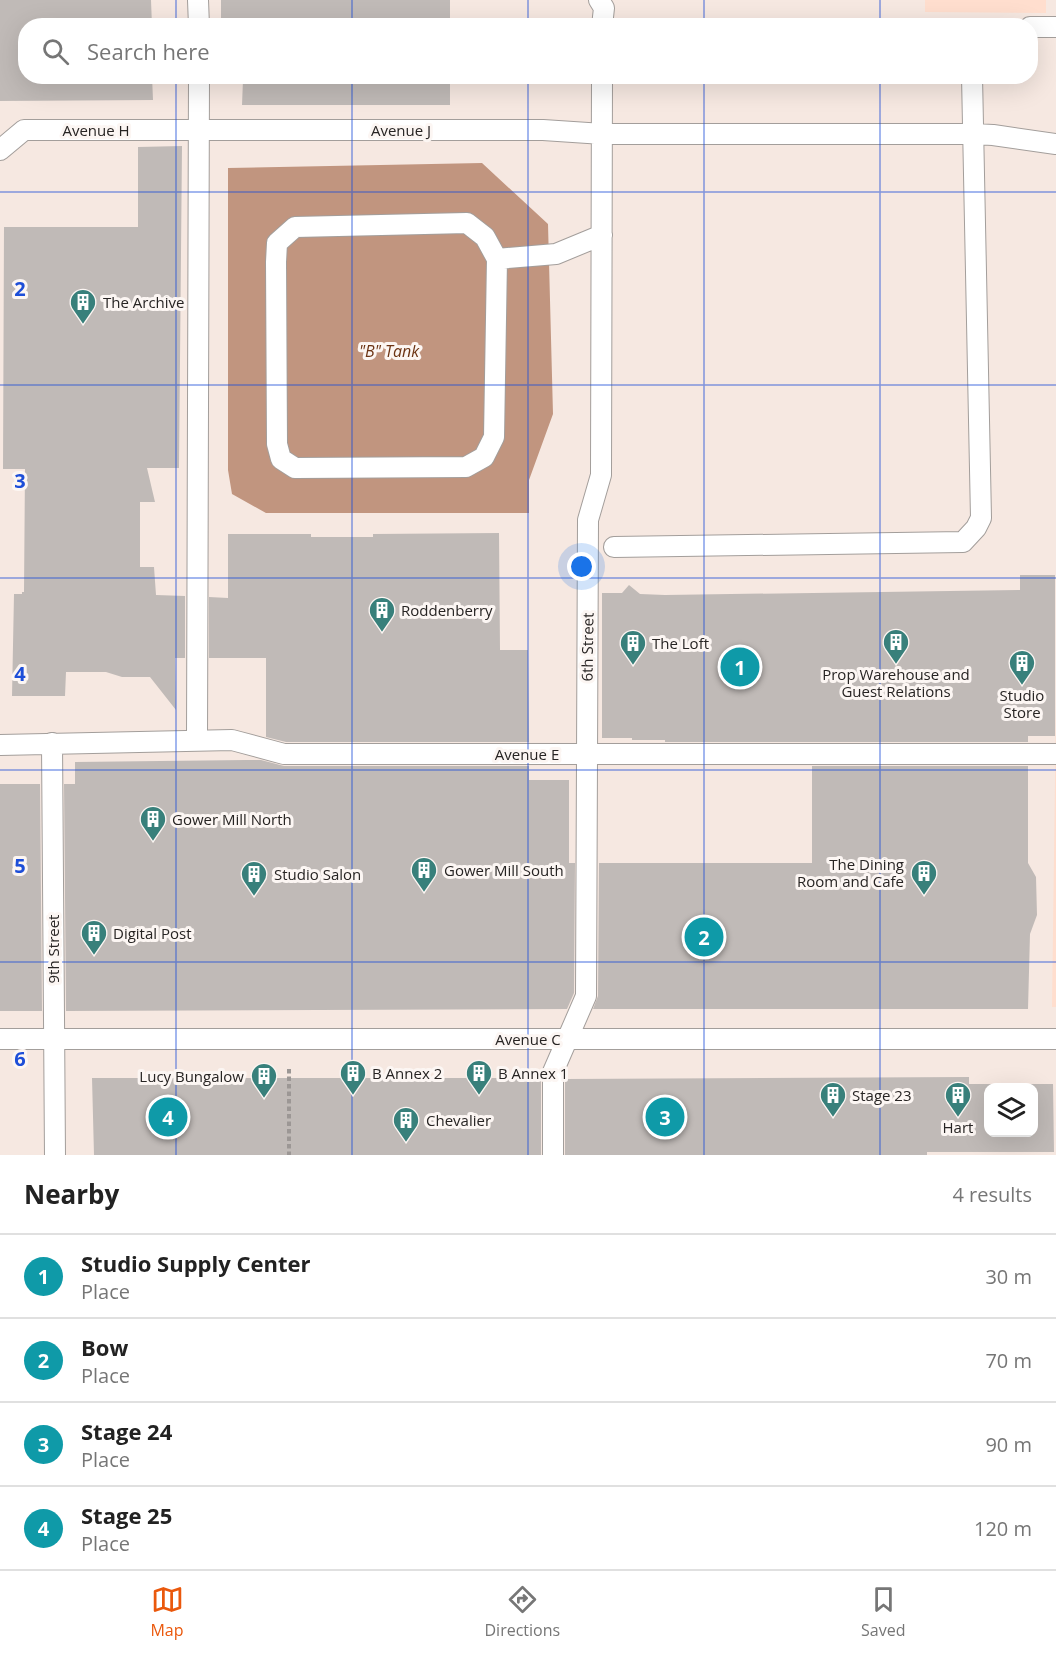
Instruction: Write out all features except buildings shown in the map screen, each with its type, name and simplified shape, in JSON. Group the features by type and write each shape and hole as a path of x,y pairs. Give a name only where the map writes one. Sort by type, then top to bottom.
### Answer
{"lane":[{"path":"198,0 199,18"},
{"path":"599,0 604,8 603,18"},
{"path":"1038,27 1056,27"},
{"path":"197,740 199,84"},
{"name":"6th Street","path":"553,1155 553,1072 586,996 588,519 601,475 602,84"},
{"path":"614,547 963,542 976,528 981,518 972,84"},
{"name":"Avenue H","path":"0,150 24,130 199,131"},
{"name":"Avenue J","path":"199,131 543,130 603,134 974,134 1056,144"},
{"path":"467,223 485,237 497,259 494,437 484,457 466,467 295,468 281,459 278,444 276,262 278,243 295,227 467,223"},
{"path":"497,259 556,254 602,235"},
{"name":"Avenue E","path":"0,745 232,740 284,754 1056,754"},
{"name":"9th Street","path":"52,743 55,1155"},
{"name":"Avenue C","path":"0,1038 1056,1038"}],"path":[{"path":"289,1038 289,1155"}],"shaded area":[{"path":"0,0 1056,0 1056,1155 0,1155"},
{"path":"925,0 1046,0 1046,13 925,12"},
{"path":"1056,705 1056,1007 1052,1007"}],"water":[{"name":"\"B\" Tank","path":"482,163 548,224 553,414 529,480 529,513 266,513 232,494 228,470 228,168"}],"place":[{"name":"The Archive","path":"83,325"},
{"name":"Roddenberry","path":"382,633"},
{"name":"Prop Warehouse and Guest Relations","path":"896,665"},
{"name":"The Loft","path":"633,666"},
{"name":"Studio Supply Center","path":"740,667"},
{"name":"Studio Store","path":"1022,686"},
{"name":"Gower Mill North","path":"153,842"},
{"name":"Gower Mill South","path":"424,893"},
{"name":"The Dining Room and Cafe","path":"924,896"},
{"name":"Studio Salon","path":"254,897"},
{"name":"Bow","path":"704,937"},
{"name":"Digital Post","path":"94,956"},
{"name":"B Annex 2","path":"353,1096"},
{"name":"B Annex 1","path":"479,1096"},
{"name":"Lucy Bungalow","path":"264,1099"},
{"name":"Stage 25","path":"168,1117"},
{"name":"Stage 24","path":"665,1117"},
{"name":"Stage 23","path":"833,1118"},
{"name":"Hart","path":"958,1118"},
{"name":"Chevalier","path":"406,1143"}]}
